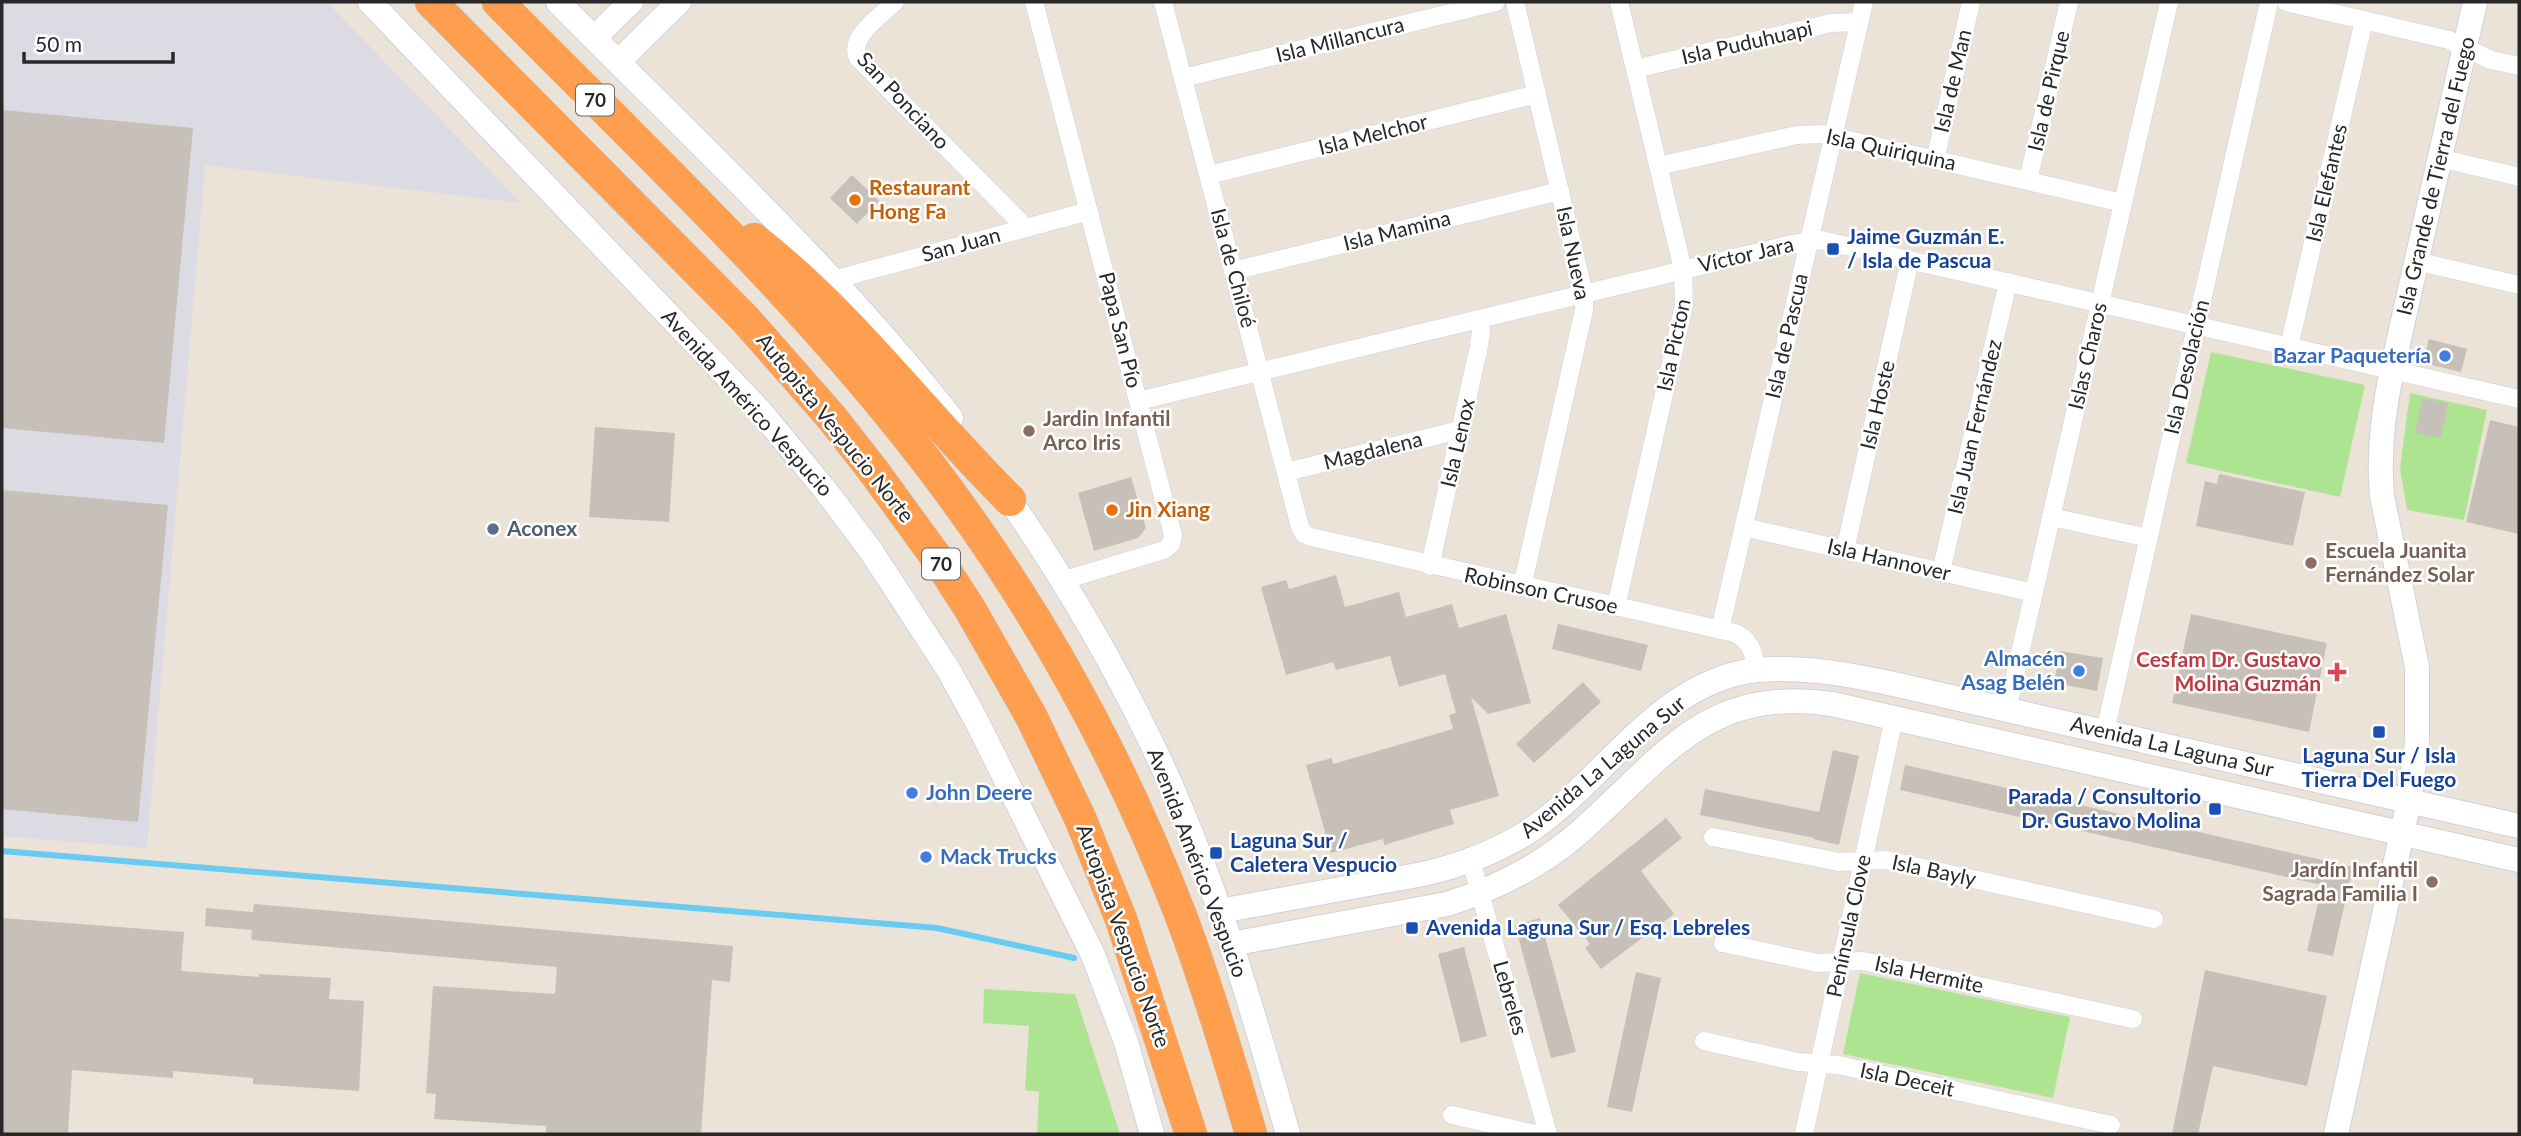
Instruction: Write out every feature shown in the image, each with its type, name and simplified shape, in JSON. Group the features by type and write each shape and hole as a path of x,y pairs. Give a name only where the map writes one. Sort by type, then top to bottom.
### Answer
{"highway":[{"name":"Autopista Vespucio Norte","path":"431,2 745,319 832,418 939,561 1013,683 1080,818 1121,919 1191,1134"},
{"name":"70","path":"498,2 822,335 903,431 954,499 1039,628 1098,733 1156,856 1201,973 1251,1134"},
{"path":"691,198 749,235 802,278 851,327 1010,500"}],"street":[{"name":"Avenida Américo Vespucio","path":"370,2 761,412 841,510 892,582 948,669 975,718 1093,955 1126,1042 1152,1134"},
{"name":"Avenida Américo Vespucio","path":"558,2 834,280 920,378 1010,500 1123,687 1151,741 1220,911 1288,1134"},
{"path":"594,38 631,2"},
{"path":"618,62 678,2"},
{"name":"San Ponciano","path":"895,2 857,40 855,48 858,58 1026,228"},
{"name":"Papa San Pío","path":"1034,2 1173,531 1171,544 1164,550 1060,581"},
{"name":"Isla de Chiloé","path":"1163,2 1304,534"},
{"name":"Isla Millancura","path":"1183,78 1496,2"},
{"name":"Isla Nueva","path":"1515,2 1584,294 1581,330 1522,587"},
{"name":"Isla Picton","path":"1616,607 1684,305 1683,270 1619,2"},
{"name":"Isla de Pascua","path":"1720,630 1864,2"},
{"name":"Isla de Man","path":"1935,160 1971,2"},
{"name":"Isla de Pirque","path":"2028,181 2069,2"},
{"name":"Islas Charos","path":"2007,710 2169,2"},
{"name":"Isla Desolación","path":"2105,732 2269,2"},
{"path":"2286,2 2449,40 2491,60 2519,66"},
{"name":"Isla Grande de Tierra del Fuego","path":"2336,1134 2409,801 2417,741 2417,667 2386,520 2379,471 2381,431 2416,261 2476,2"},
{"name":"Isla Elefantes","path":"2290,346 2364,20"},
{"name":"Isla Puduhuapi","path":"1635,69 1831,23 1859,22"},
{"name":"Isla Melchor","path":"1209,175 1537,94"},
{"name":"Isla Quiriquina","path":"1658,166 1812,134 1833,136 2123,203"},
{"path":"2440,158 2519,177"},
{"name":"Isla Mamina","path":"1233,271 1560,191"},
{"name":"San Juan","path":"834,280 1089,211"},
{"name":"Víctor Jara","path":"1138,401 1809,241 1828,241 2519,399"},
{"name":"Isla Hoste","path":"1845,550 1910,260"},
{"path":"2416,261 2519,285"},
{"name":"Isla Juan Fernández","path":"1941,572 2008,282"},
{"name":"Isla Lenox","path":"1430,566 1481,339 1479,319"},
{"name":"Magdalena","path":"1286,472 1460,430"},
{"path":"2051,517 2149,538"},
{"name":"Isla Hannover","path":"1744,527 2034,593"},
{"name":"Robinson Crusoe","path":"1304,534 1430,566 1735,633 1747,640 1757,670"},
{"name":"Avenida La Laguna Sur","path":"1220,911 1423,874 1471,861 1514,841 1536,826 1670,706 1714,682 1757,670 1806,670 1851,675 2519,826"},
{"name":"Avenida La Laguna Sur","path":"1231,944 1428,908 1481,894 1524,872 1562,846 1676,742 1694,729 1724,713 1759,703 1795,700 1832,704 2519,860"},
{"name":"Península Clove","path":"1804,1134 1894,718"},
{"name":"Isla Bayly","path":"1713,837 1839,862 1886,860 2154,919"},
{"name":"Lebreles","path":"1471,861 1548,1134"},
{"name":"Isla Hermite","path":"1723,943 1818,963 1863,961 2133,1019"},
{"name":"Isla Deceit","path":"1703,1041 1798,1062 1838,1065 2111,1125"},
{"path":"1452,1115 1535,1134"}],"shaded area":[{"path":"2,2 327,2 521,203 205,165 147,848 2,836"}],"green space":[{"path":"2211,352 2365,385 2340,497 2186,463"},
{"path":"2410,393 2487,410 2464,520 2407,510 2400,468"},
{"path":"1860,973 2070,1017 2053,1098 1843,1054"},
{"path":"984,989 1075,994 1120,1134 1037,1134 1039,1092 1025,1090 1029,1026 983,1023"}],"building":[{"path":"2,110 193,128 164,443 2,428"},
{"name":"Restaurant Hong Fa","path":"852,175 879,201 857,224 830,198"},
{"name":"Bazar Paquetería","path":"2429,339 2467,349 2461,372 2423,363"},
{"path":"2422,398 2448,403 2441,438 2415,433"},
{"path":"2490,420 2519,427 2519,534 2466,522"},
{"path":"595,427 675,433 669,522 589,517"},
{"path":"2219,474 2305,492 2293,546 2196,526 2205,481 2217,484"},
{"name":"Jin Xiang","path":"1131,477 1146,528 1138,538 1094,551 1078,493"},
{"path":"2,490 168,505 138,822 2,809"},
{"path":"1336,575 1345,607 1399,592 1406,617 1452,604 1459,628 1506,614 1531,703 1488,714 1471,697 1499,796 1450,810 1454,824 1384,845 1383,839 1331,853 1306,765 1332,758 1333,764 1453,729 1449,715 1456,713 1445,674 1399,687 1390,656 1336,670 1333,662 1286,675 1261,587 1286,580 1289,589"},
{"path":"2191,614 2327,643 2309,732 2172,703"},
{"path":"1558,624 1648,645 1641,671 1552,649"},
{"name":"Almacén Asag Belén","path":"2060,651 2103,658 2097,691 2054,683"},
{"path":"1583,682 1601,702 1534,763 1516,744"},
{"path":"1833,750 1859,756 1839,845 1700,815 1705,789 1819,812"},
{"path":"1905,765 2353,867 2333,956 2307,951 2322,885 1900,790"},
{"path":"1666,818 1682,838 1641,871 1674,914 1601,969 1585,948 1590,944 1558,905"},
{"path":"254,904 733,946 730,982 712,980 701,1134 546,1134 546,1126 434,1119 436,1094 426,1093 433,986 555,994 557,967 251,940 252,930 205,926 206,908 253,912"},
{"path":"2,918 184,932 181,971 259,977 259,974 331,978 329,999 364,1001 359,1091 253,1084 253,1078 173,1071 173,1078 72,1070 68,1134 2,1134"},
{"path":"1540,918 1576,1052 1551,1058 1515,925"},
{"path":"1464,947 1487,1036 1461,1043 1438,954"},
{"path":"2205,970 2327,996 2307,1086 2213,1066 2198,1134 2172,1134"},
{"path":"1636,972 1661,978 1632,1112 1607,1107"}],"waterway":[{"path":"2,851 937,928 1074,958"}],"place":[{"name":"Restaurant Hong Fa","path":"855,200"},
{"name":"Jaime Guzmán E. / Isla de Pascua","path":"1833,249"},
{"name":"Bazar Paquetería","path":"2445,356"},
{"name":"Jardin Infantil Arco Iris","path":"1029,431"},
{"name":"Jin Xiang","path":"1112,510"},
{"name":"Aconex","path":"493,529"},
{"name":"Escuela Juanita Fernández Solar","path":"2311,563"},
{"name":"Almacén Asag Belén","path":"2079,671"},
{"name":"Cesfam Dr. Gustavo Molina Guzmán","path":"2337,672"},
{"name":"Laguna Sur / Isla Tierra Del Fuego","path":"2379,732"},
{"name":"John Deere","path":"912,793"},
{"name":"Parada / Consultorio Dr. Gustavo Molina","path":"2215,809"},
{"name":"Laguna Sur / Caletera Vespucio","path":"1216,853"},
{"name":"Mack Trucks","path":"926,857"},
{"name":"Jardín Infantil Sagrada Familia I","path":"2432,882"},
{"name":"Avenida Laguna Sur / Esq. Lebreles","path":"1412,928"}]}
